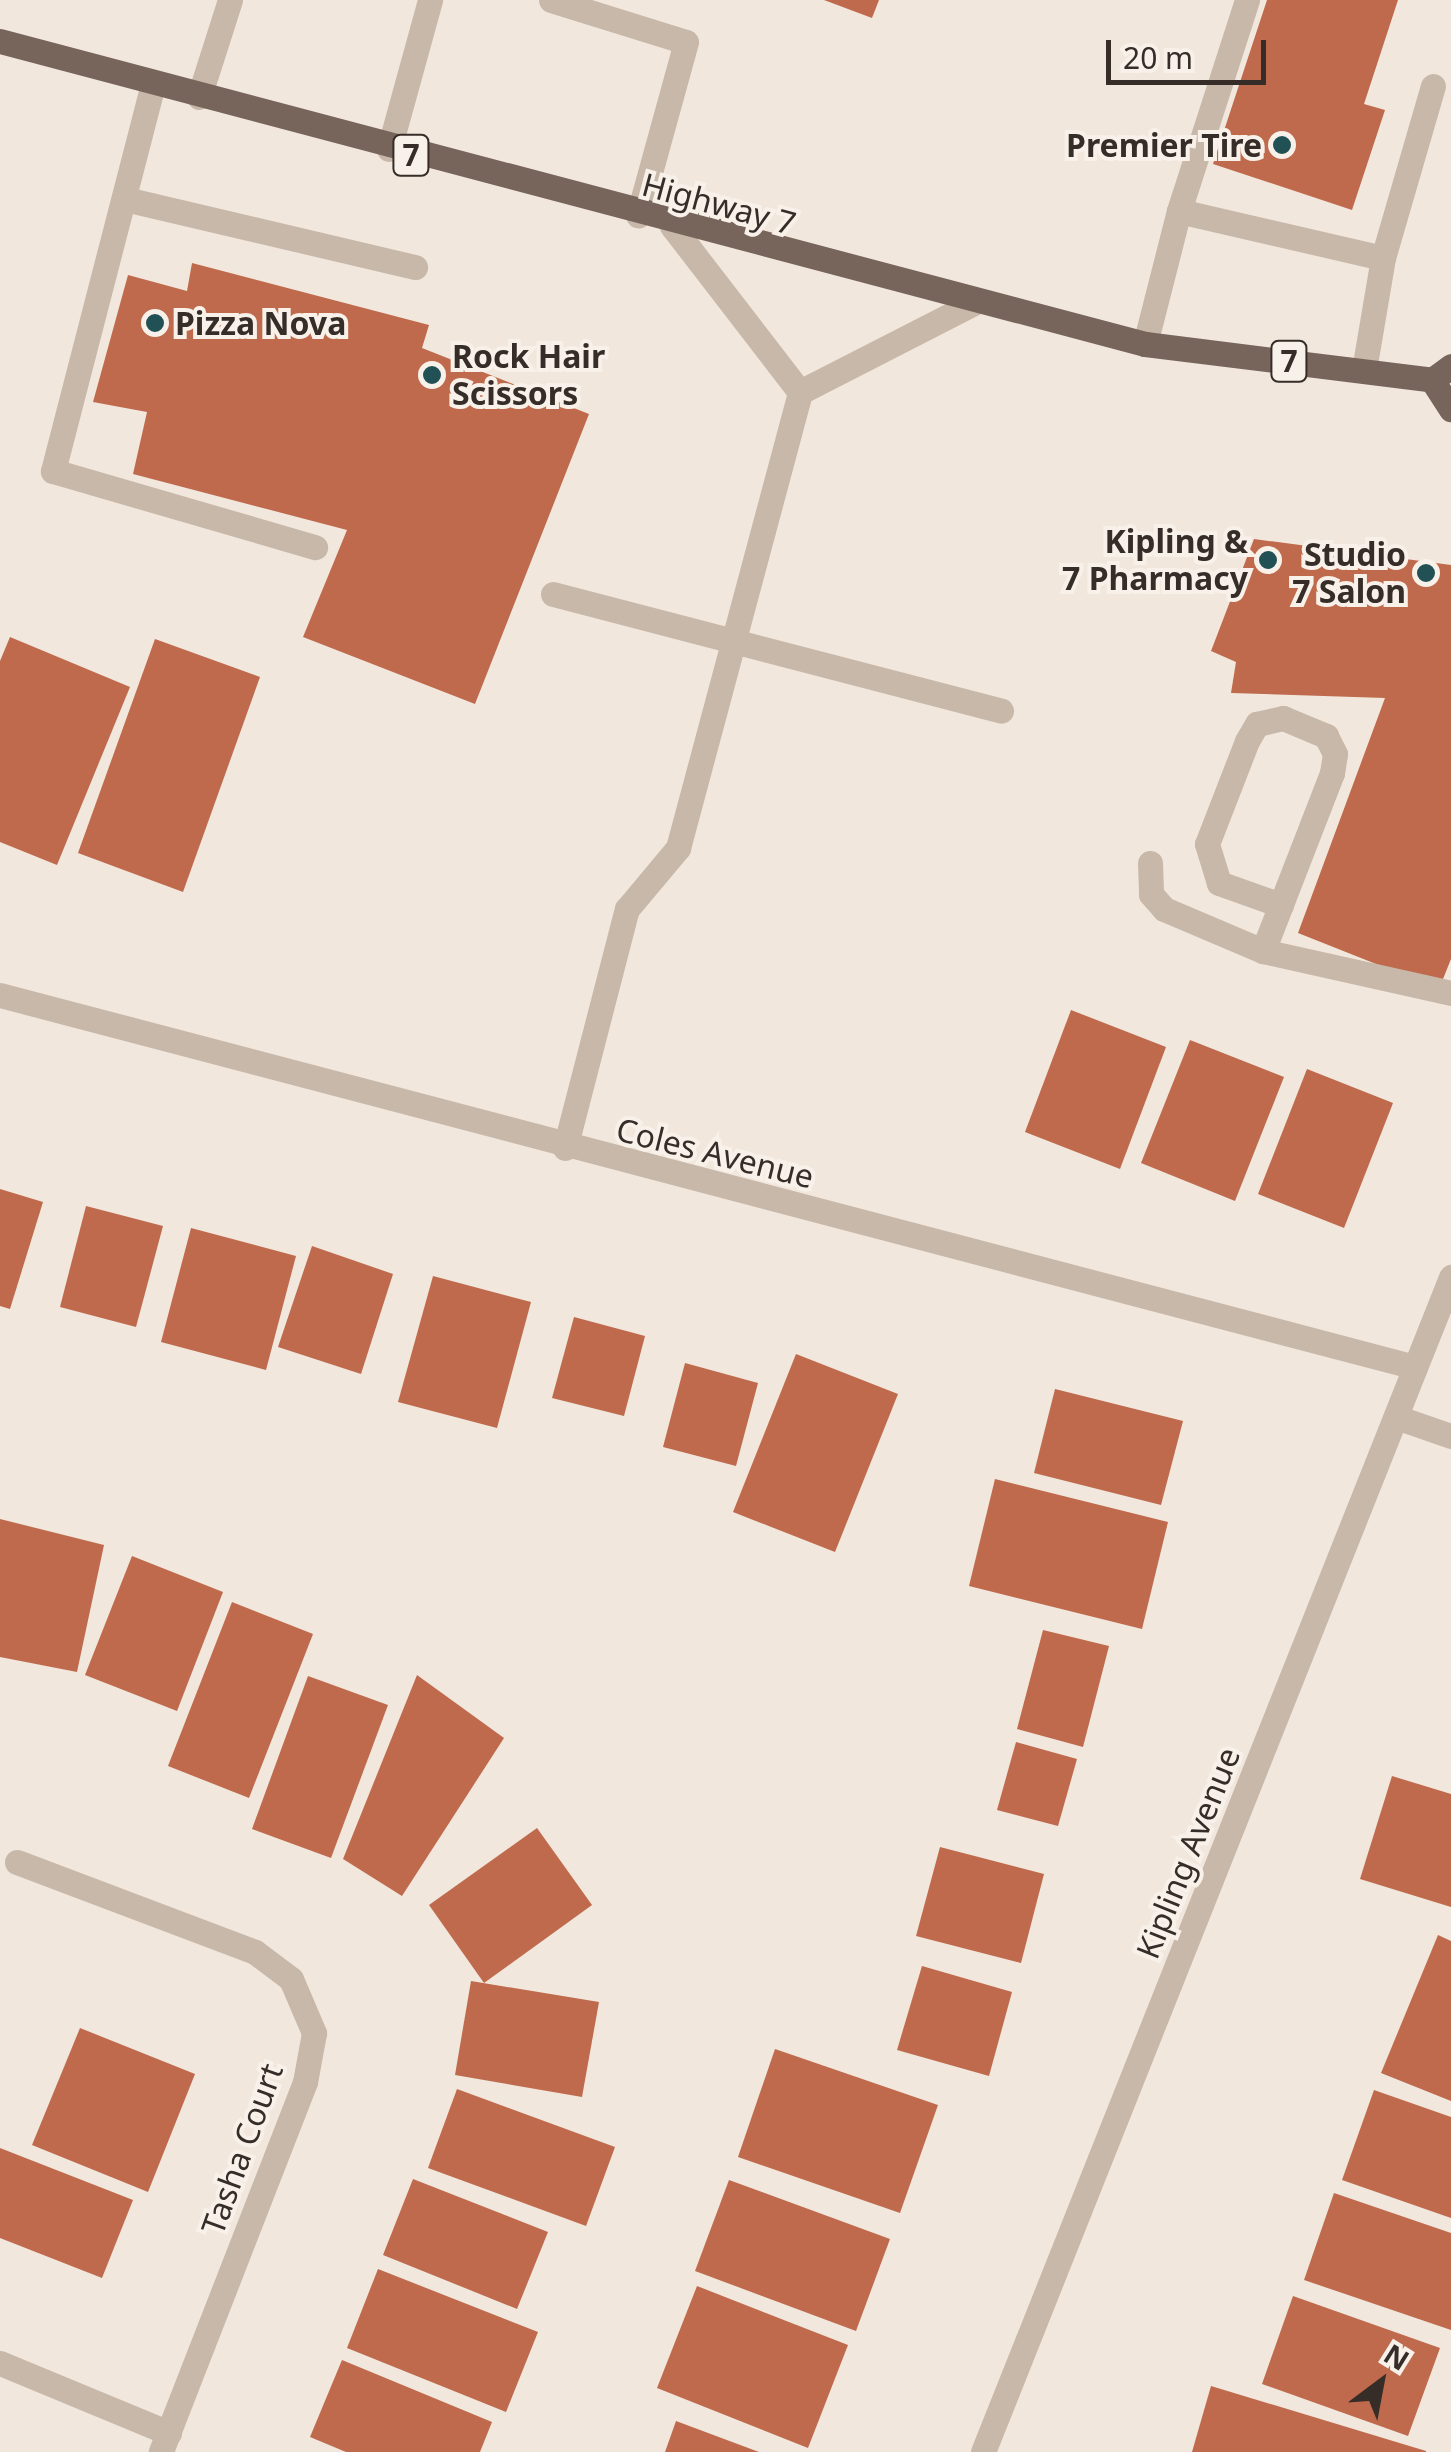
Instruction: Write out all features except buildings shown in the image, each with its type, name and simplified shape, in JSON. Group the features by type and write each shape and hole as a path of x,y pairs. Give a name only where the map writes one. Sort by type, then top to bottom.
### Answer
{"main road":[{"name":"Highway 7","path":"0,42 672,226 1146,344 1364,370 1441,373 1451,409"}],"street":[{"path":"199,97 230,0"},
{"path":"389,150 430,0"},
{"path":"551,0 686,42 638,216"},
{"path":"1146,344 1180,211 1246,0"},
{"path":"154,84 53,470 314,547"},
{"path":"1364,370 1383,258 1433,86"},
{"path":"126,198 415,266"},
{"path":"1180,211 1383,258"},
{"path":"672,226 800,392"},
{"path":"565,1148 627,909 678,848 800,392 974,302"},
{"path":"554,594 1001,711"},
{"path":"1263,951 1281,905 1335,754 1326,736 1283,718 1257,724 1206,844 1219,883 1281,905"},
{"path":"1150,863 1150,894 1164,909 1263,951 1451,994"},
{"name":"Coles Avenue","path":"0,995 565,1148 1415,1367"},
{"name":"Kipling Avenue","path":"984,2452 1451,1277"},
{"path":"1396,1418 1451,1436"},
{"name":"Tasha Court","path":"17,1862 255,1952 291,1979 314,2033 305,2082 165,2443"},
{"path":"0,2363 165,2443"}],"place":[{"name":"Premier Tire","path":"1282,145"},
{"name":"Pizza Nova","path":"155,323"},
{"name":"Rock Hair Scissors","path":"432,375"},
{"name":"Kipling & 7 Pharmacy","path":"1268,560"},
{"name":"Studio 7 Salon","path":"1426,573"}]}
